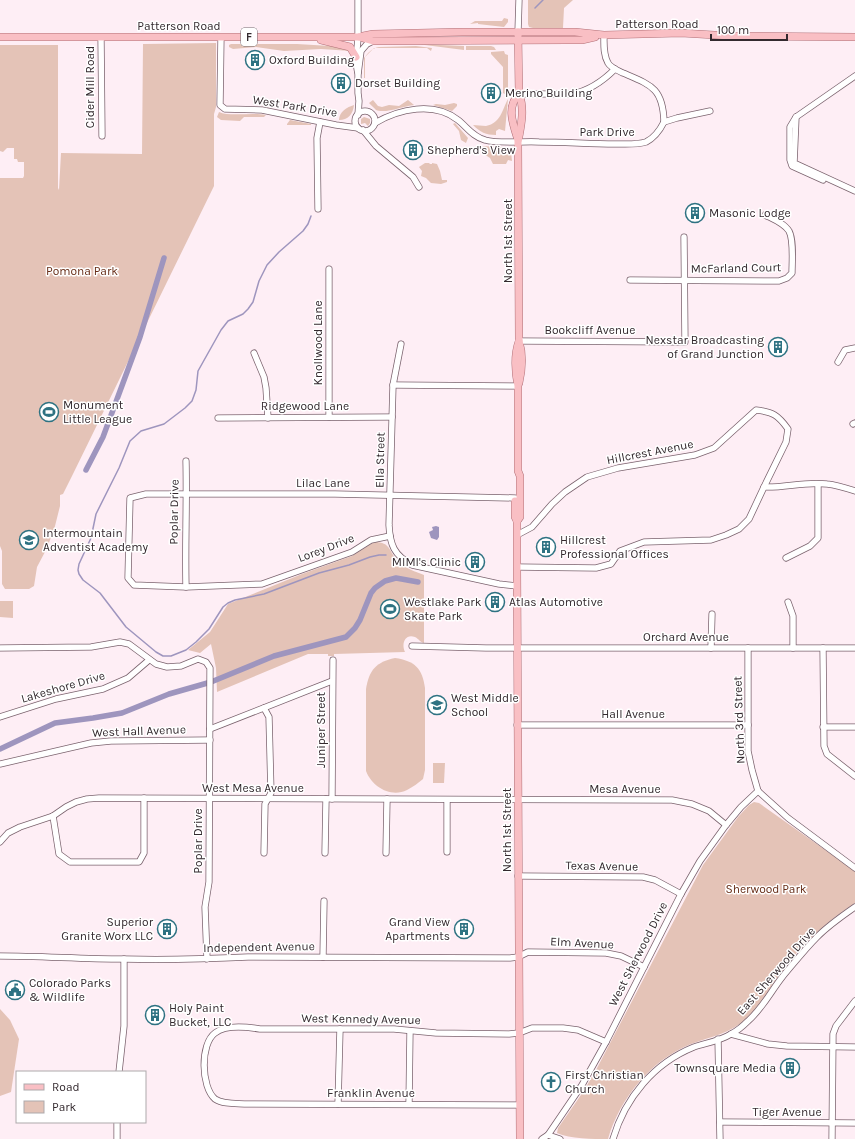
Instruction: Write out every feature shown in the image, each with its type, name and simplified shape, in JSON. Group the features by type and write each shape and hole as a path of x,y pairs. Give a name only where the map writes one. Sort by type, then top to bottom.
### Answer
{"main road":[{"name":"Patterson Road","path":"0,37 358,37 373,34 518,32 575,32 604,35 681,33 731,36 855,36"},
{"name":"North 1st Street","path":"517,521 520,517 520,476 518,472 518,386 522,365 522,350 519,341 518,142 522,101 519,94 518,32"},
{"name":"Patterson Road","path":"358,37 372,41 582,40 604,35"},
{"path":"307,37 350,47 356,57"},
{"name":"North 1st Street","path":"518,472 516,476 515,517 517,521 517,800 520,1139"}],"street":[{"path":"358,0 358,37 356,57 358,74"},
{"name":"North 1st Street","path":"518,0 518,32"},
{"path":"604,35 605,56 608,64 614,69 648,84 655,89 662,101 664,122 710,110"},
{"name":"Cider Mill Road","path":"101,37 102,136"},
{"name":"West Park Drive","path":"221,37 220,105 226,109 262,110 360,129"},
{"path":"372,41 361,51 358,74 359,99 357,118 360,129 373,141 376,146 413,177 420,187"},
{"path":"519,94 580,93 608,76 614,69"},
{"path":"855,76 796,117 794,162 855,192"},
{"path":"359,99 369,113 373,126 373,141"},
{"path":"360,129 369,130 389,116 412,110 424,109 439,111 451,115 459,120 475,136 485,141 518,142"},
{"path":"369,113 389,116"},
{"name":"West Park Drive","path":"344,125 369,113"},
{"path":"318,209 317,138 320,122"},
{"name":"Park Drive","path":"518,142 636,144 652,138 664,122"},
{"name":"McFarland Court","path":"630,280 779,281 787,278 792,273 792,242 789,231 783,224 765,214"},
{"path":"684,237 685,280"},
{"name":"Knollwood Lane","path":"329,269 329,417"},
{"name":"Bookcliff Avenue","path":"519,341 685,342 685,280"},
{"name":"Ella Street","path":"390,536 393,385 401,344"},
{"path":"838,362 845,350 855,348"},
{"path":"254,353 264,377 268,418"},
{"path":"393,385 518,386"},
{"name":"Hillcrest Avenue","path":"517,535 532,527 552,504 565,492 587,477 618,468 695,455 714,448 756,410 769,412 782,420 788,430 786,442 764,487"},
{"name":"Ridgewood Lane","path":"218,418 392,417"},
{"name":"Poplar Drive","path":"186,461 186,587"},
{"path":"517,567 596,568 611,564 620,551 644,542 711,540 739,529 749,519 764,487 776,488 799,484 827,484 855,491"},
{"path":"786,558 810,546 818,538 818,484"},
{"name":"Lilac Lane","path":"128,578 130,498 146,494 390,495 515,498"},
{"path":"390,536 391,543 395,551 401,558 412,565 500,584 517,586"},
{"name":"Lorey Drive","path":"128,578 134,585 186,587 262,584 352,552 371,540 390,536"},
{"path":"788,602 793,616 793,648"},
{"path":"711,648 712,614"},
{"path":"0,648 91,647 120,642 129,644 149,660"},
{"name":"Orchard Avenue","path":"412,646 517,648 855,648"},
{"name":"North 3rd Street","path":"748,648 748,751 758,791"},
{"path":"822,648 824,746 827,754 855,776"},
{"name":"Poplar Drive","path":"149,660 167,667 181,666 198,659 206,662 210,668 209,882 205,907 207,959"},
{"name":"Lakeshore Drive","path":"0,717 56,699 103,689 128,678 149,660"},
{"name":"Juniper Street","path":"325,853 329,799 333,660"},
{"path":"210,729 332,681"},
{"path":"264,708 269,717 272,793 264,804 264,853"},
{"name":"Hall Avenue","path":"517,725 748,725"},
{"path":"823,727 855,727"},
{"name":"West Hall Avenue","path":"0,764 91,743 111,741 210,740"},
{"path":"758,791 788,818 855,868"},
{"name":"West Sherwood Drive","path":"548,1135 582,1085 606,1042 681,894 700,861 726,825 741,807 758,791"},
{"path":"53,816 59,854 70,862 139,862 144,853 144,798"},
{"name":"West Mesa Avenue","path":"0,842 8,833 20,827 53,816 76,802 87,799 517,800"},
{"path":"386,853 387,799"},
{"path":"447,800 447,852"},
{"name":"Mesa Avenue","path":"517,800 672,800 692,804 709,811 726,825"},
{"name":"Texas Avenue","path":"518,876 643,877 655,880 681,894"},
{"path":"323,957 324,902"},
{"name":"East Sherwood Drive","path":"612,1139 626,1105 646,1080 660,1067 677,1055 694,1047 731,1034 757,1013 782,977 817,936 855,907"},
{"name":"Elm Avenue","path":"518,958 528,952 606,953 621,956 644,967"},
{"name":"Independent Avenue","path":"0,956 53,956 124,959 207,959 248,957 518,958"},
{"path":"119,1071 124,1026 124,959"},
{"path":"832,1139 833,1034 836,1026 855,1001"},
{"name":"West Kennedy Avenue","path":"223,1103 215,1098 209,1091 204,1074 205,1057 209,1042 215,1033 224,1029 238,1027 260,1029 340,1029 436,1033 519,1033 532,1028 563,1028 578,1030 606,1042"},
{"path":"338,1104 340,1029"},
{"path":"409,1104 410,1031"},
{"path":"731,1034 768,1044 787,1046 855,1047"},
{"path":"718,1039 720,1139"},
{"name":"Franklin Avenue","path":"223,1103 519,1104"},
{"name":"Tiger Avenue","path":"720,1122 855,1123"},
{"path":"117,1139 118,1123"},
{"path":"542,1139 548,1135 560,1139"}],"green space":[{"path":"528,0 573,0 564,8 563,28 533,28 529,27 528,24"},
{"path":"504,18 508,19 508,22 504,27 478,23 470,24 475,21 502,21"},
{"name":"Pomona Park","path":"216,43 214,186 72,476 63,494 60,495 60,506 54,530 37,567 34,586 29,589 5,589 2,584 2,551 0,546 0,178 23,178 24,162 18,162 17,159 14,159 14,148 7,148 3,152 0,151 0,45 58,45 59,190 61,153 142,154 143,44"},
{"path":"231,44 297,44 347,47 351,51 321,49 284,51 256,47 233,49 229,47"},
{"path":"417,44 464,46 464,50"},
{"path":"416,46 432,48 431,51 427,48 375,48"},
{"path":"466,46 491,46 496,50 466,50"},
{"path":"504,51 505,54 508,55 508,96 503,93 503,67 491,54 491,52"},
{"path":"365,57 365,78 364,78"},
{"path":"508,99 505,131 499,129 496,131 496,135 486,134 473,125 486,126 495,122 500,116"},
{"path":"373,100 378,106 382,107 389,105 399,106 408,100 414,105 380,111 376,110 369,103"},
{"path":"454,103 457,104 457,106 452,111 433,105 445,105"},
{"path":"354,105 350,116 339,120 340,115 344,110"},
{"path":"219,112 229,114 266,115 264,117 244,117 240,121 221,120 217,117"},
{"path":"364,117 370,119 368,126 365,123 361,124 361,119"},
{"path":"290,120 311,124 311,125 287,125"},
{"path":"455,123 468,138 466,143 461,140 459,131 453,124"},
{"path":"484,146 508,148 511,152 512,161 508,160 506,164 493,164 490,158 480,149"},
{"path":"425,163 437,164 442,180 447,180 447,182 441,184 431,183 426,178 421,176 422,171 419,167"},
{"path":"374,542 384,544 389,548 401,564 424,575 424,643 412,636 406,638 405,640 403,646 405,652 334,654 334,656 328,656 328,654 308,654 217,692 216,668 211,644 200,653 188,650 210,632 228,604 302,574 352,556"},
{"path":"0,601 13,601 13,618 0,617"},
{"path":"395,658 408,661 416,667 422,675 424,681 425,770 423,779 407,790 395,793 383,790 377,786 366,771 366,689 367,682 374,668 383,662"},
{"path":"433,763 445,763 444,783 433,783"},
{"name":"Sherwood Park","path":"754,802 759,803 855,871 855,903 836,916 801,948 757,1007 740,1024 713,1037 691,1044 676,1051 650,1070 629,1095 620,1109 608,1139 575,1138 557,1133 558,1128 596,1070 703,865 738,817 749,805"},
{"path":"0,1009 10,1020 19,1039 11,1092 0,1096"}],"shaded area":[{"path":"432,527 439,527 439,537 437,540 431,538 429,532 433,530"}],"waterway":[{"path":"535,8 543,0"},
{"path":"311,216 303,231 279,252 267,265 259,281 253,302 248,309 243,314 228,321 221,330 198,371 196,390 192,401 164,424 141,431 130,441 119,468 96,514 91,538 79,564 78,570 83,580 100,593 126,627 156,652 163,656 171,656 186,650 196,642 209,629 223,607 228,603 235,600 264,594 319,573 349,565 370,557 386,555"},
{"path":"86,470 103,437 140,337 164,258"},
{"path":"0,749 55,723 122,713 169,694 211,682 274,656 346,637 355,628 360,620 371,593 375,588 385,581 396,578 418,582"}],"place":[{"name":"Oxford Building","path":"255,60"},
{"name":"Dorset Building","path":"341,83"},
{"name":"Merino Building","path":"491,93"},
{"name":"Shepherd's View","path":"413,150"},
{"name":"Masonic Lodge","path":"695,213"},
{"name":"Nexstar Broadcasting of Grand Junction","path":"778,347"},
{"name":"Monument Little League","path":"49,412"},
{"name":"Intermountain Adventist Academy","path":"29,540"},
{"name":"Hillcrest Professional Offices","path":"546,547"},
{"name":"MIMI's Clinic","path":"475,562"},
{"name":"Atlas Automotive","path":"495,602"},
{"name":"Westlake Park Skate Park","path":"390,609"},
{"name":"West Middle School","path":"437,705"},
{"name":"Superior Granite Worx LLC","path":"167,929"},
{"name":"Grand View Apartments","path":"464,929"},
{"name":"Colorado Parks & Wildlife","path":"15,990"},
{"name":"Holy Paint Bucket, LLC","path":"155,1015"},
{"name":"Townsquare Media","path":"790,1068"},
{"name":"First Christian Church","path":"551,1082"}]}
